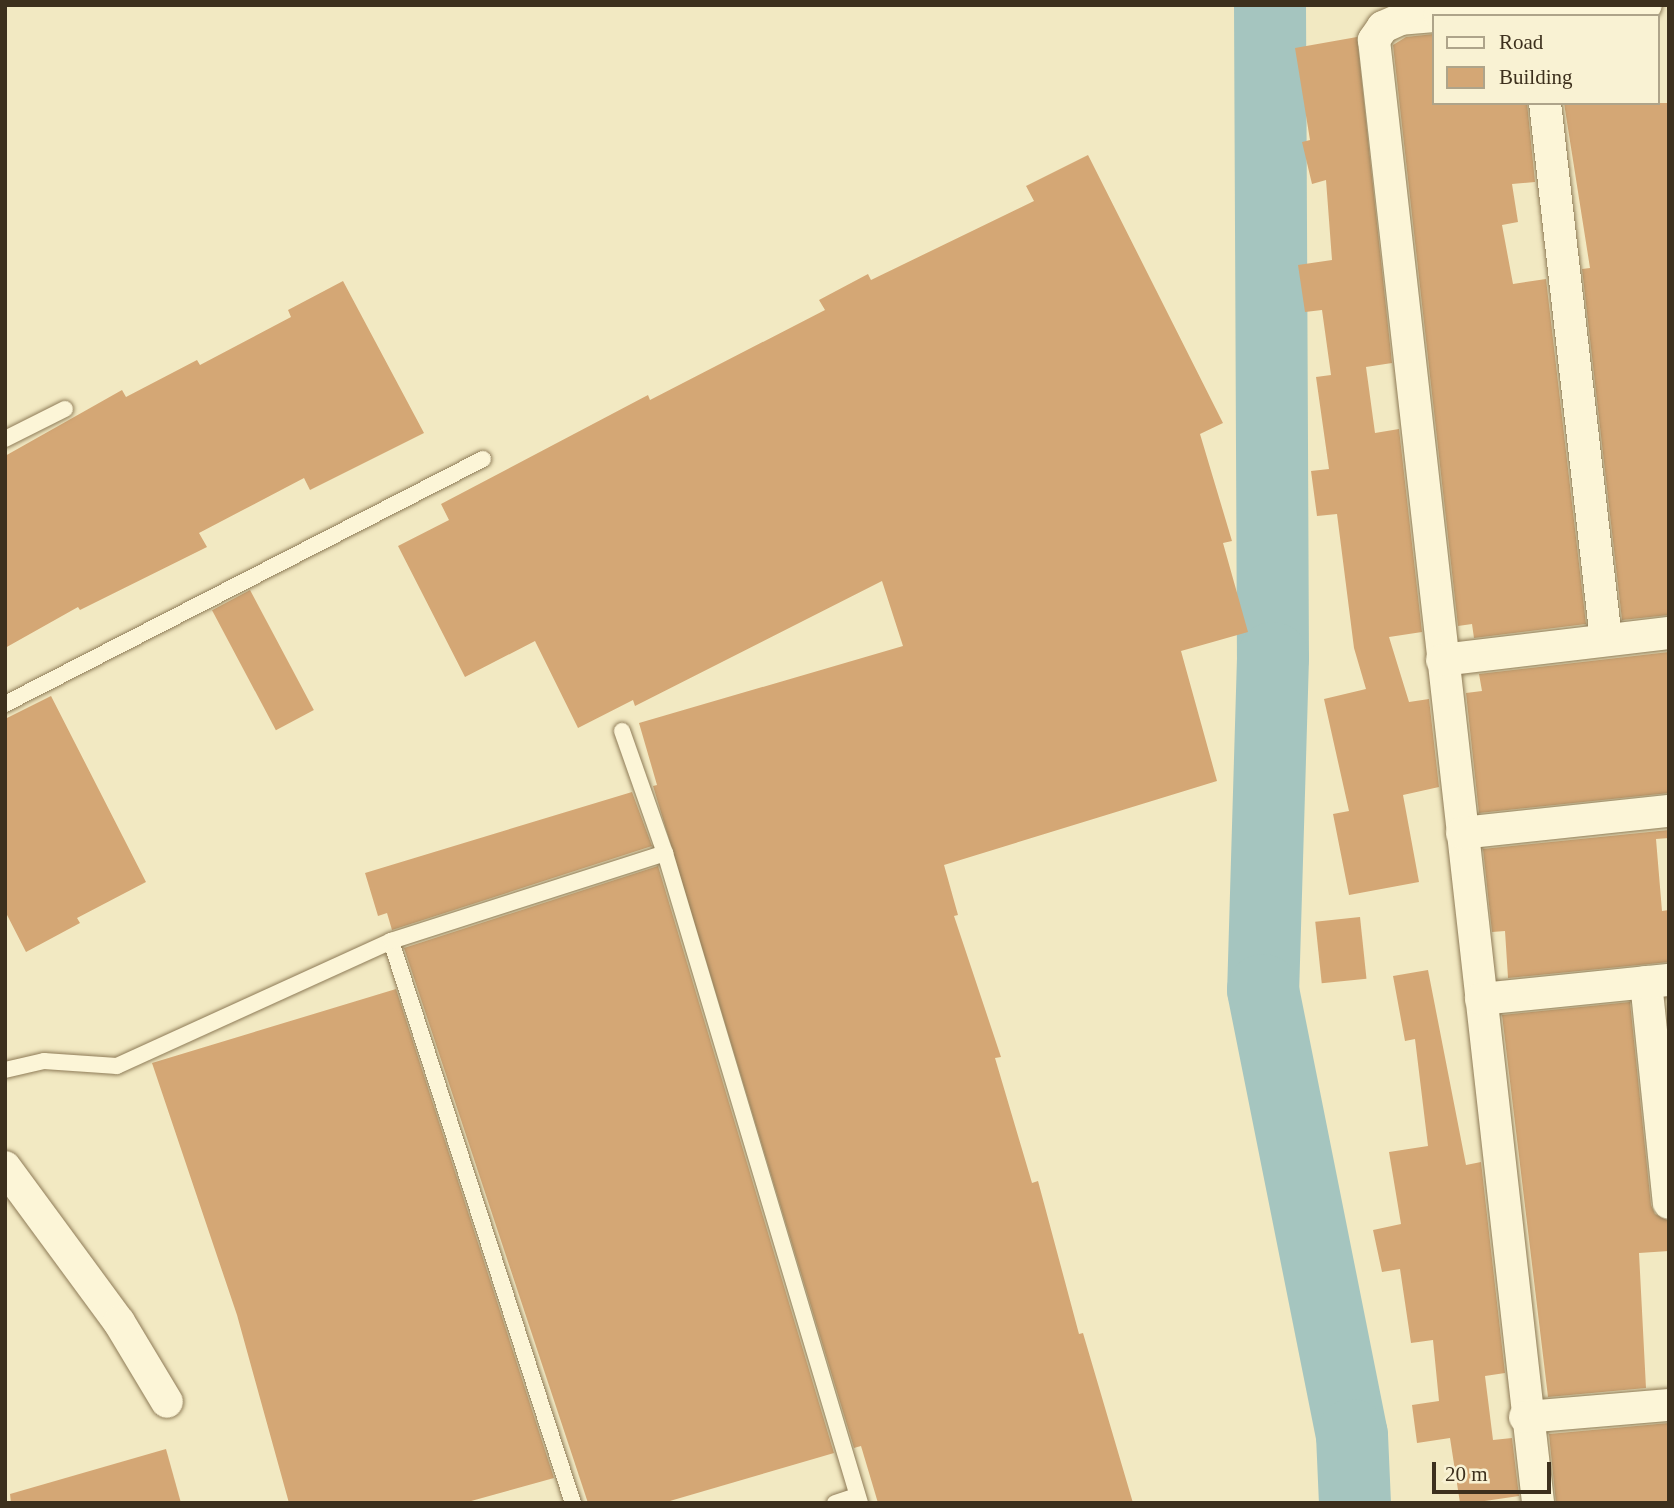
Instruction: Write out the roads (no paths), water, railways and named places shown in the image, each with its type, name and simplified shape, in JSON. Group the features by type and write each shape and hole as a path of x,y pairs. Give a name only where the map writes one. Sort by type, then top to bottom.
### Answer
{"street":[{"path":"1488,14 1646,5"},
{"path":"1432,16 1401,19 1383,27 1374,40 1525,1417 1538,1503"},
{"path":"1545,105 1605,640"},
{"path":"1442,660 1669,633"},
{"path":"1462,833 1669,811"},
{"path":"1481,999 1658,981 1669,1203"},
{"path":"5,1167 119,1322 167,1402"},
{"path":"1525,1417 1669,1405"}],"lane":[{"path":"5,439 65,409"},
{"path":"5,704 483,459"},
{"path":"622,731 666,853 859,1499 835,1503"},
{"path":"5,1070 44,1061 117,1066 391,941 666,853"},
{"path":"391,941 573,1503"}],"waterway":[{"path":"1270,5 1273,658 1263,990 1352,1435 1355,1503"}]}
